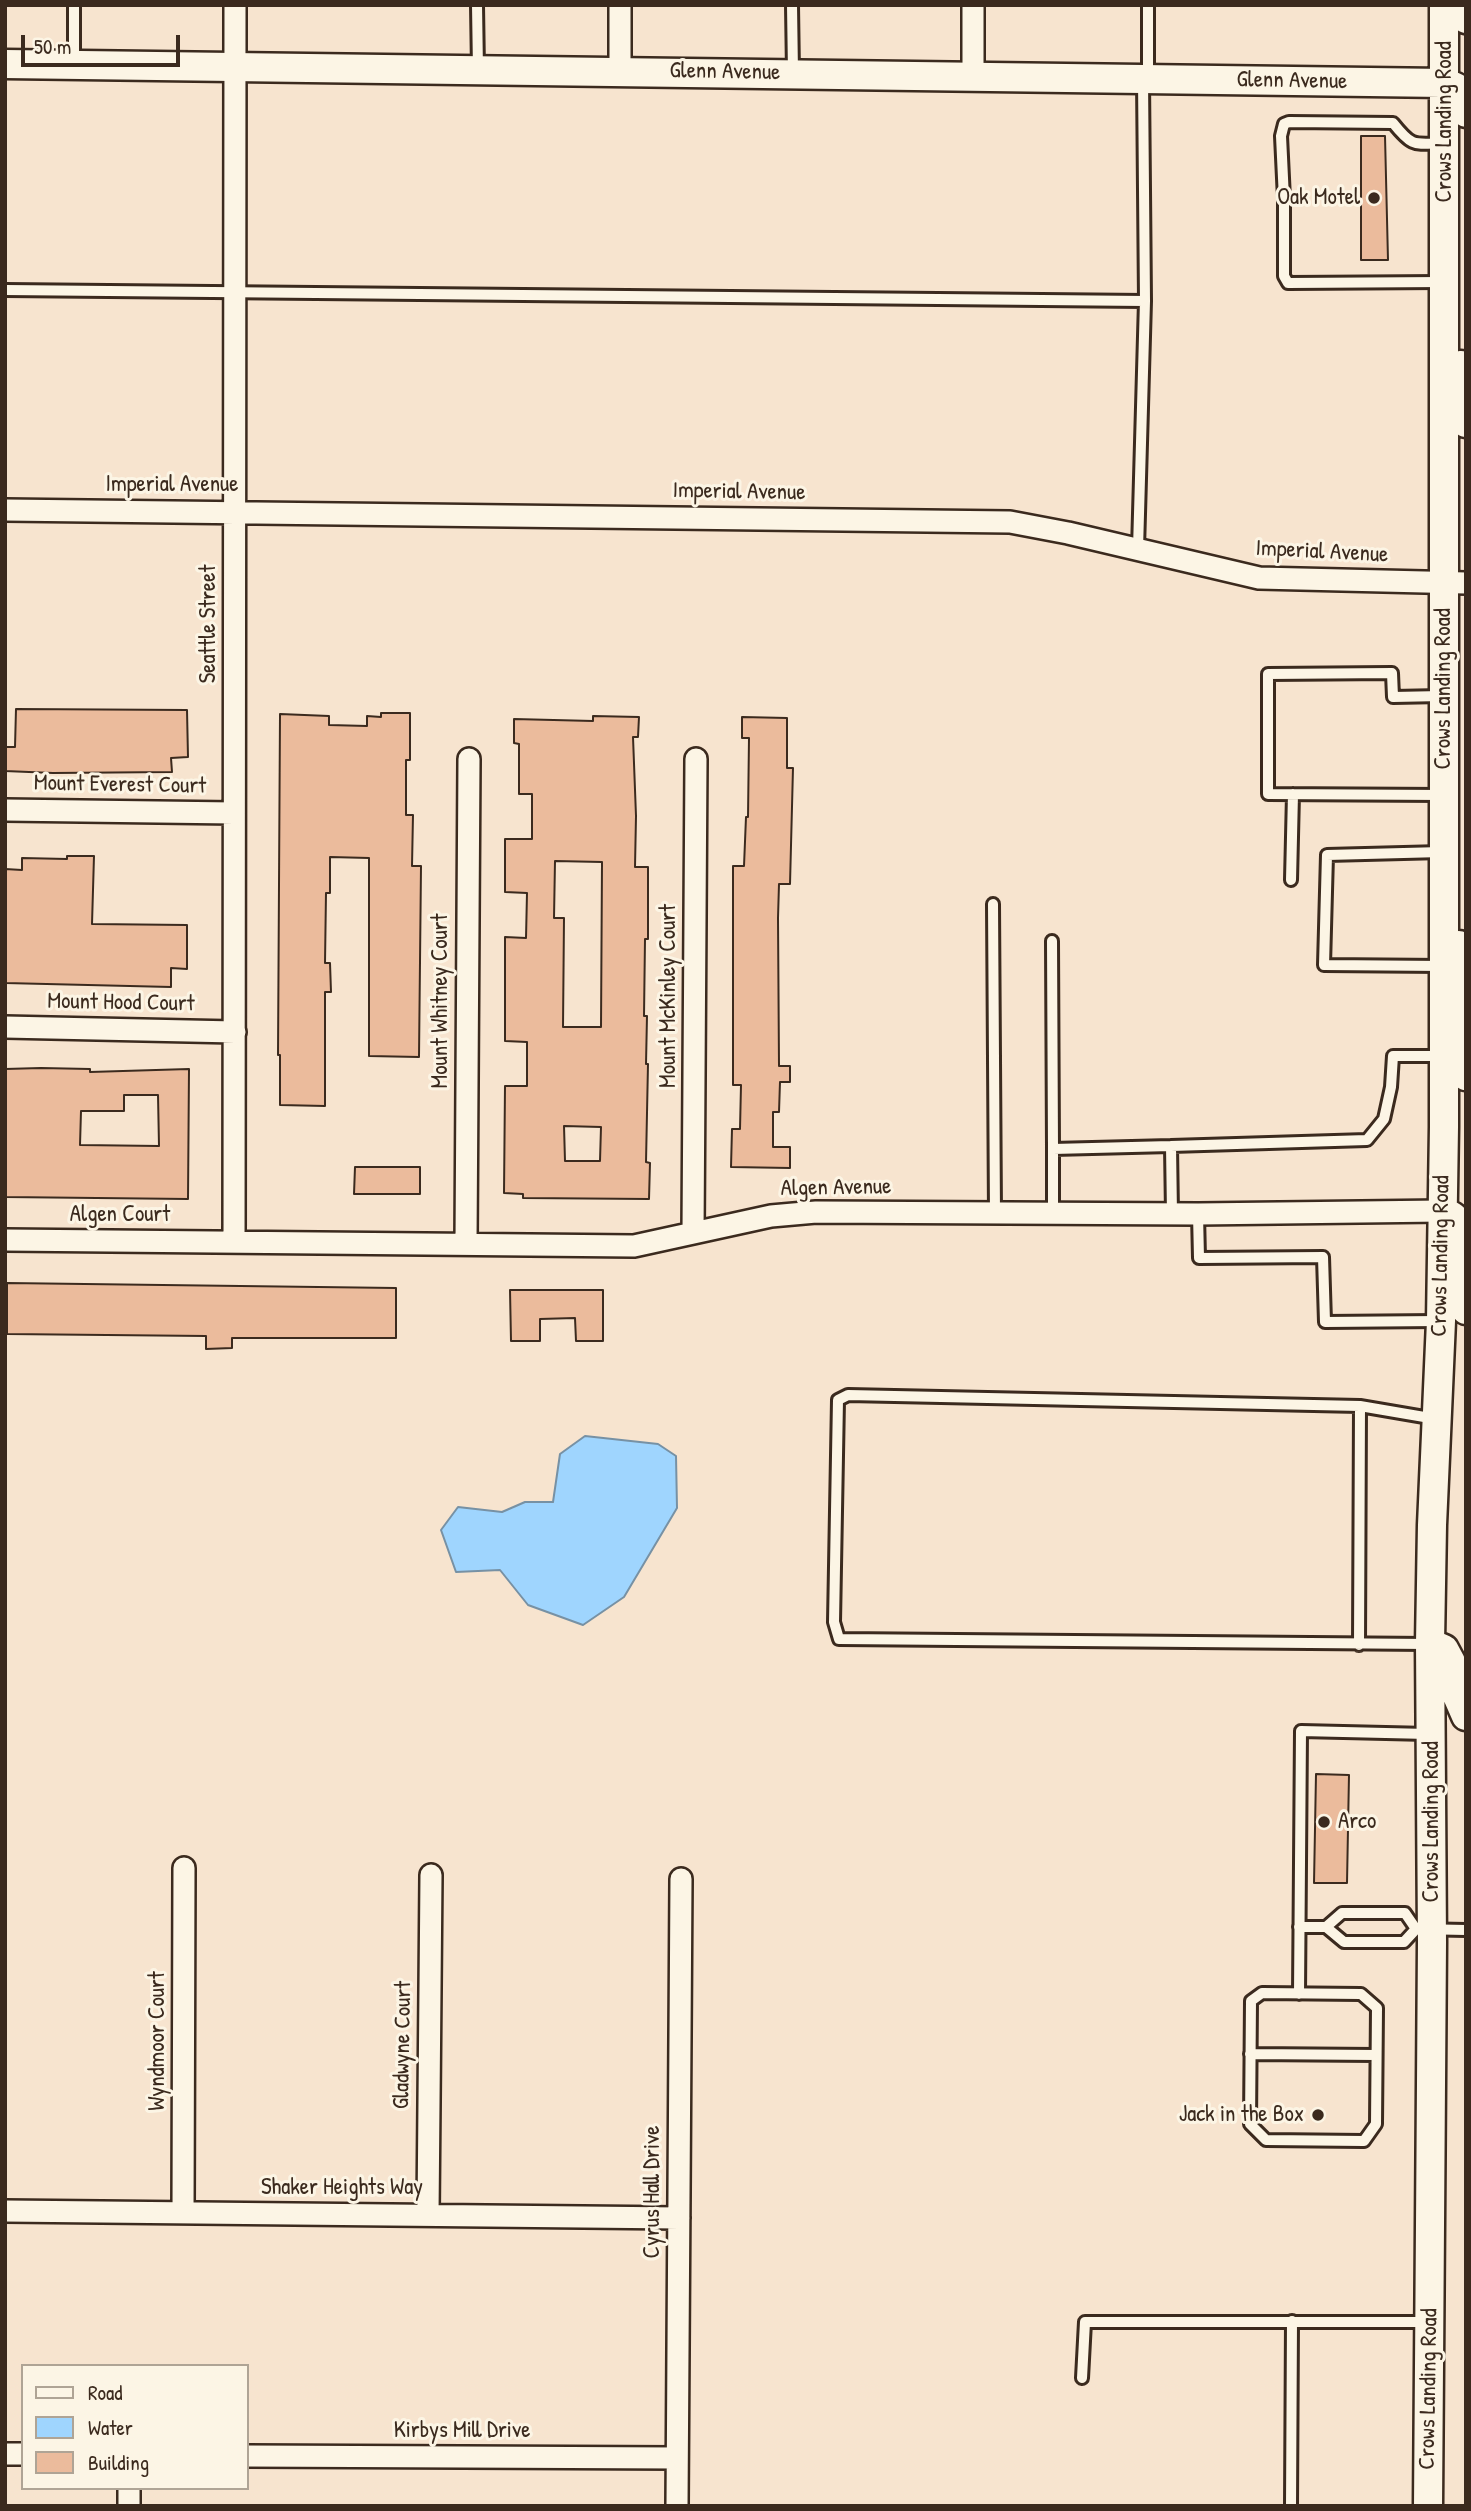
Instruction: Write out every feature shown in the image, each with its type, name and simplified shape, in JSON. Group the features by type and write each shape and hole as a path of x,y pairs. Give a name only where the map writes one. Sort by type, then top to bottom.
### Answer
{"main road":[{"name":"Crows Landing Road","path":"1428,2506 1430,2322 1424,1930 1431,1734 1430,1643 1436,1419 1453,1316 1443,1211 1445,696 1455,583 1445,319 1444,5"},
{"path":"1465,5 1466,19"},
{"name":"Glenn Avenue","path":"5,64 1445,83"},
{"path":"1445,83 1458,87 1464,94 1466,113"},
{"path":"1445,319 1462,368 1466,423"},
{"path":"1445,917 1463,952 1466,1076"},
{"path":"1430,1643 1444,1649 1451,1662 1455,1691 1466,1716"}],"street":[{"name":"Seattle Street","path":"234,1242 235,5"},
{"path":"620,5 620,71"},
{"path":"973,5 973,75"},
{"name":"Imperial Avenue","path":"5,510 1010,522 1259,578 1455,583"},
{"name":"Mount Whitney Court","path":"466,1244 469,759"},
{"name":"Mount McKinley Court","path":"693,1233 696,759"},
{"name":"Mount Everest Court","path":"5,810 233,813"},
{"name":"Mount Hood Court","path":"5,1027 235,1032"},
{"name":"Algen Avenue","path":"234,1242 634,1246 771,1216 816,1212 1198,1214 1443,1211"},
{"name":"Algen Court","path":"5,1240 234,1242"},
{"name":"Wyndmoor Court","path":"183,2213 184,1868"},
{"name":"Gladwyne Court","path":"428,2215 431,1875"},
{"name":"Cyrus Hall Drive","path":"677,2506 681,1879"},
{"name":"Shaker Heights Way","path":"5,2211 679,2218"},
{"name":"Kirbys Mill Drive","path":"248,2456 677,2458"}],"lane":[{"path":"74,5 74,65"},
{"path":"477,5 478,70"},
{"path":"792,5 793,73"},
{"path":"1138,550 1145,301 1145,79 1148,5"},
{"path":"1444,143 1414,144 1406,139 1393,123 1289,121 1284,124 1280,136 1284,199 1284,276 1288,283 1445,282"},
{"path":"5,290 1145,301"},
{"path":"1445,696 1393,697 1392,674 1268,674 1268,794 1445,795"},
{"path":"1291,880 1293,794"},
{"path":"1444,966 1324,965 1327,855 1445,852"},
{"path":"993,904 995,1214"},
{"path":"1052,941 1053,1214"},
{"path":"1053,1149 1367,1140 1384,1119 1391,1087 1393,1056 1444,1056"},
{"path":"1171,1146 1172,1214"},
{"path":"1198,1214 1199,1258 1323,1257 1325,1322 1453,1316"},
{"path":"1430,1643 839,1639 834,1622 838,1400 848,1395 1360,1406 1436,1419"},
{"path":"1359,1644 1360,1406"},
{"path":"1299,1994 1301,1731 1431,1734"},
{"path":"1299,1927 1326,1927 1342,1913 1405,1913 1424,1930"},
{"path":"1326,1927 1343,1942 1404,1942 1424,1930 1466,1930"},
{"path":"1262,1993 1361,1994 1377,2008 1376,2124 1364,2141 1266,2140 1250,2124 1250,2054 1251,2001 1262,1993"},
{"path":"1250,2054 1376,2055"},
{"path":"1291,2506 1292,2320"},
{"path":"1082,2378 1085,2322 1430,2322"}],"water":[{"path":"585,1436 658,1444 676,1456 677,1508 624,1597 583,1625 528,1605 500,1570 456,1572 441,1530 458,1507 502,1512 525,1502 553,1502 560,1454"}],"building":[{"name":"Oak Motel","path":"1361,136 1385,136 1388,260 1361,260"},
{"path":"16,709 187,710 188,757 171,758 172,772 5,771 5,747 15,747"},
{"path":"381,713 410,713 410,760 406,760 406,815 413,815 412,866 421,866 419,1057 369,1056 369,858 330,857 330,893 326,893 325,963 330,963 331,992 325,992 325,1106 280,1105 280,714 329,716 329,725 367,726 367,716 381,717"},
{"path":"593,716 639,717 638,737 633,737 635,867 648,867 644,1016 647,1016 646,1162 650,1163 649,1199 523,1198 523,1194 504,1193 505,1086 527,1086 527,1042 505,1041 505,937 526,938 527,893 505,892 505,839 532,839 532,794 519,794 519,744 514,743 514,719 593,721","holes":["555,861 602,862 601,1027 563,1027 564,918 554,918","564,1126 601,1127 600,1161 565,1161"]},
{"path":"742,717 787,718 787,768 793,768 790,884 779,884 778,918 779,1066 790,1066 790,1082 780,1082 779,1112 773,1112 773,1147 790,1147 790,1168 731,1167 732,1129 740,1129 741,1085 733,1085 733,866 744,866 748,817 749,738 742,738"},
{"path":"67,856 94,856 92,924 187,925 187,969 171,968 171,987 5,983 5,869 22,870 22,858 67,859"},
{"path":"5,1069 90,1069 90,1072 189,1069 188,1199 5,1197","holes":["124,1095 158,1095 159,1146 80,1145 81,1111 124,1111"]},
{"path":"355,1167 420,1167 420,1194 354,1194"},
{"path":"7,1283 396,1288 396,1338 232,1338 232,1348 206,1349 206,1336 7,1334"},
{"path":"510,1290 603,1290 603,1341 576,1341 575,1318 540,1319 540,1341 511,1341"},
{"path":"1316,1774 1349,1775 1347,1883 1314,1883"}],"place":[{"name":"Oak Motel","path":"1374,198"},
{"name":"Arco","path":"1324,1822"},
{"name":"Jack in the Box","path":"1318,2115"}]}
